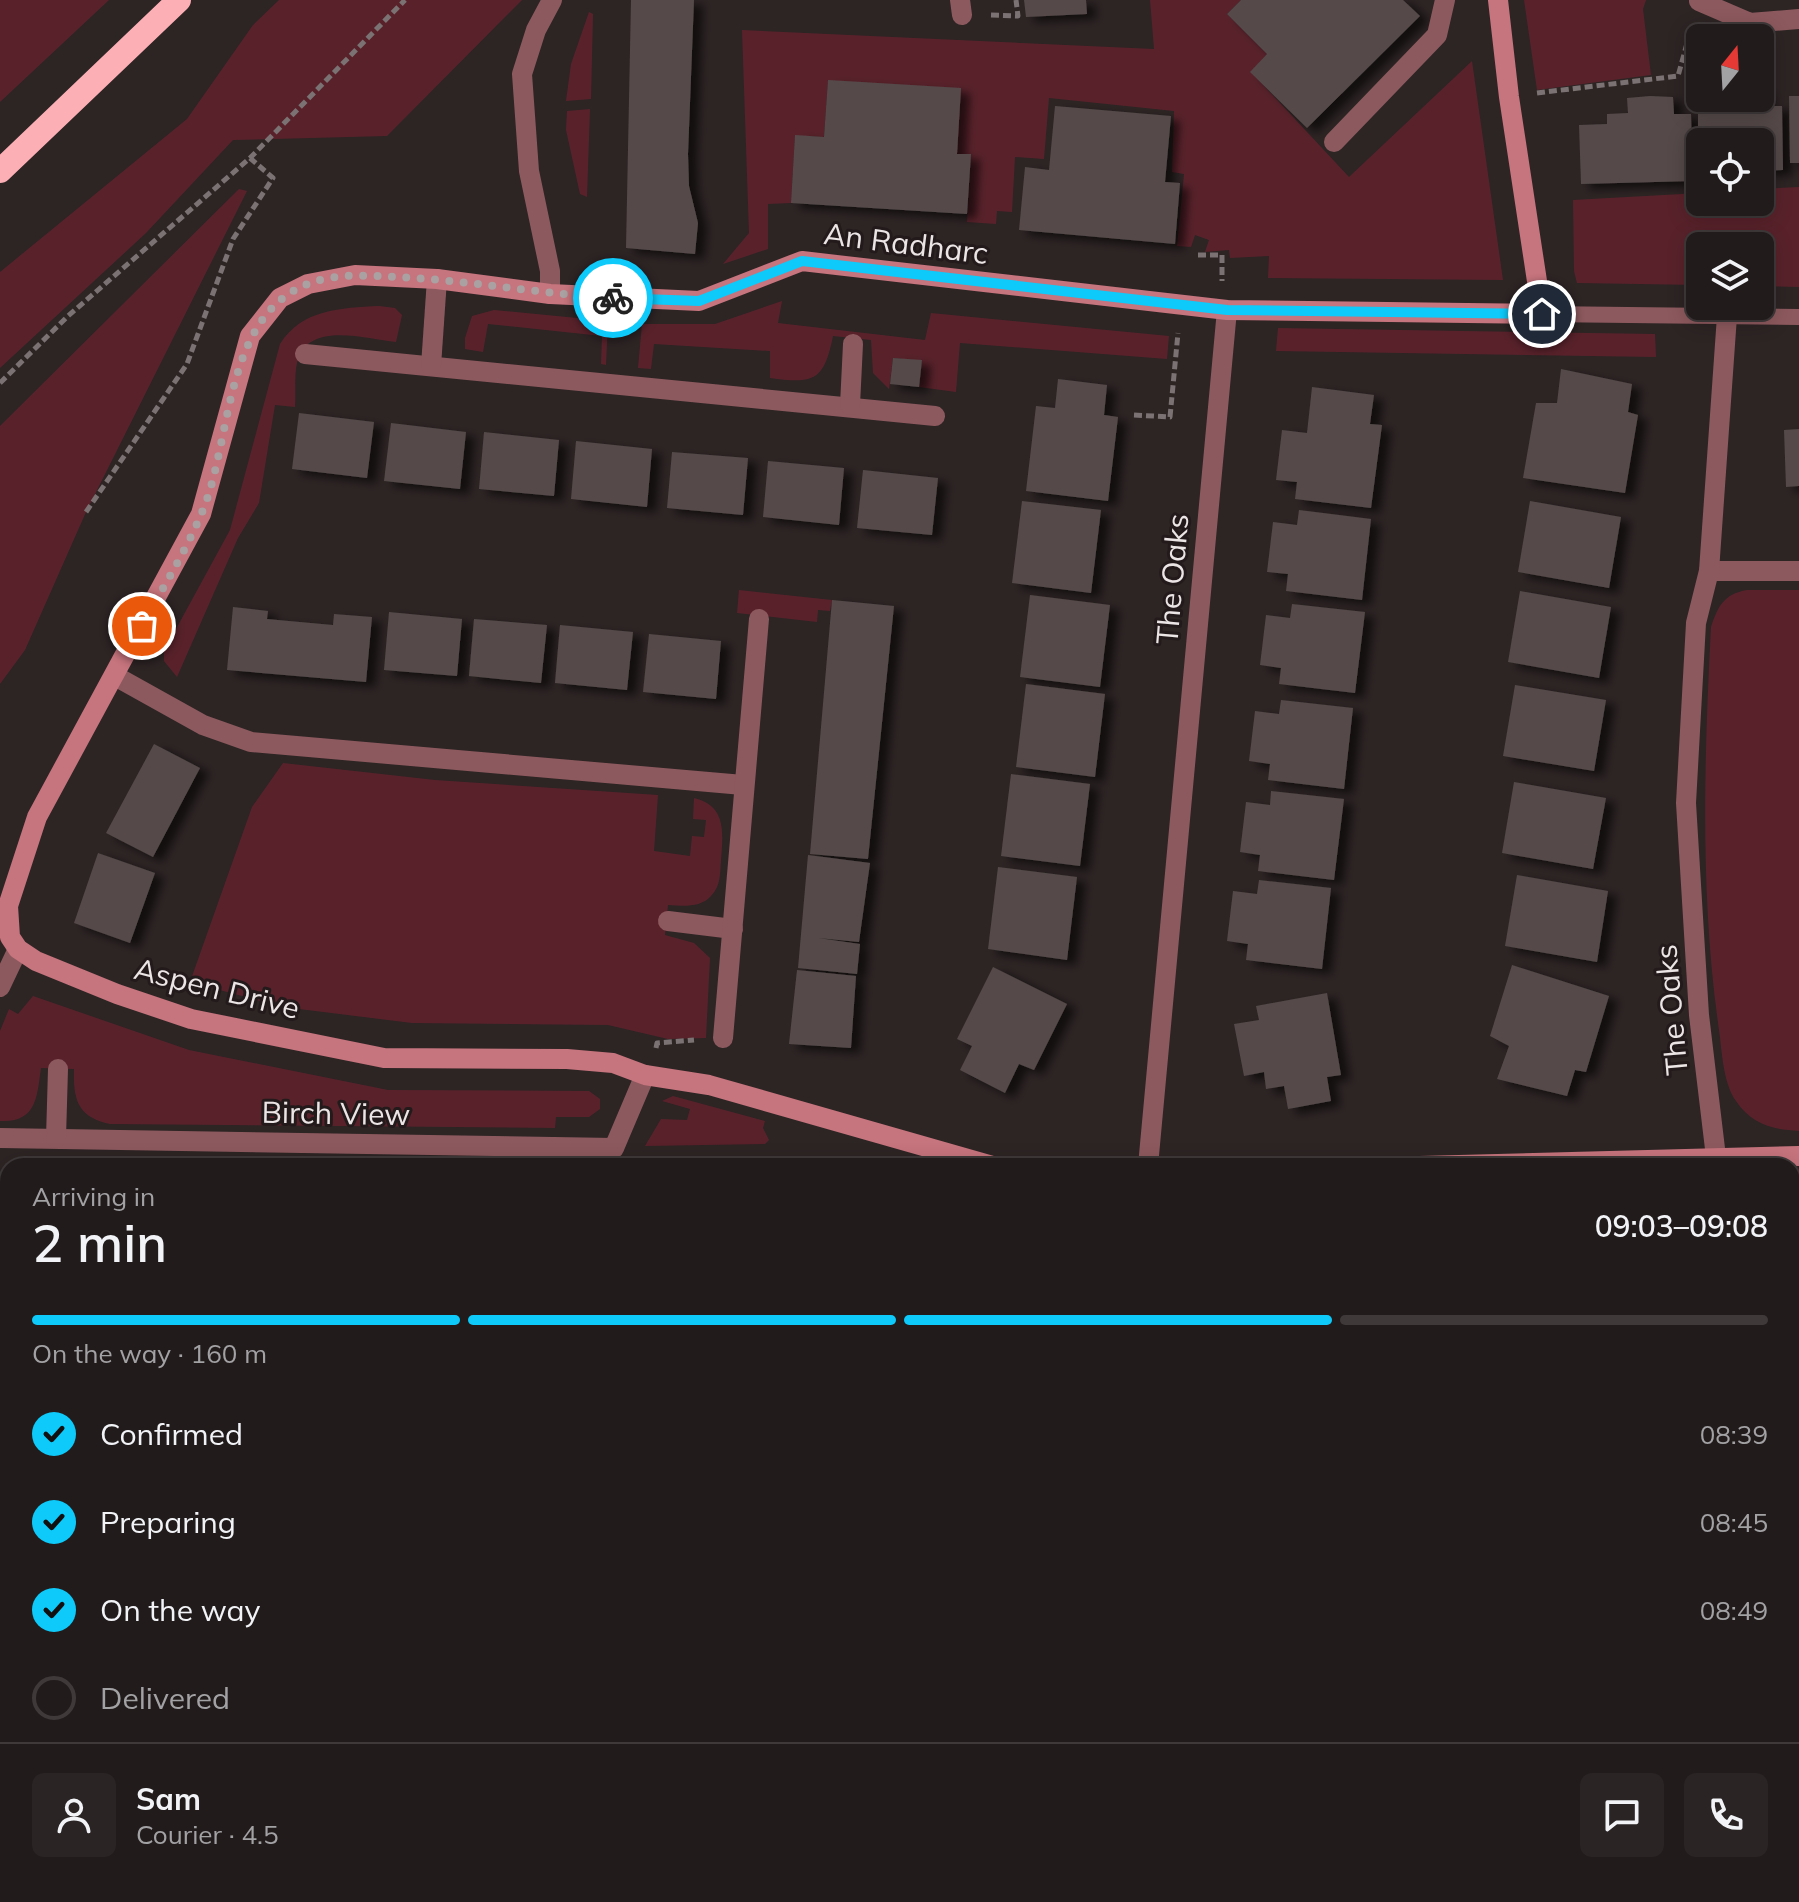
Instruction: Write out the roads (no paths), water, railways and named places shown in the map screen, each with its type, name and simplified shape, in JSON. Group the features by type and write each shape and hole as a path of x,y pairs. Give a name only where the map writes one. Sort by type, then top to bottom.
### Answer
{"highway":[{"path":"0,171 179,0"}],"street":[{"path":"0,987 18,949 7,929 7,914 31,831 201,514 223,444 246,345 262,317 293,291 329,278 437,279 550,294 550,271 529,171 522,74 536,30 552,0"},
{"path":"1334,142 1437,35 1445,0"},
{"path":"1227,310 1542,314 1509,97 1498,0"},
{"path":"1699,1 1750,23 1799,19"},
{"name":"An Radharc","path":"550,294 699,301 802,261 1227,310"},
{"path":"431,366 437,279"},
{"name":"The Oaks","path":"1149,1158 1227,310"},
{"name":"The Oaks","path":"1716,1157 1699,1015 1686,803 1696,623 1709,571 1727,320"},
{"path":"850,405 853,344"},
{"path":"305,354 761,400 850,405 935,416"},
{"path":"1709,571 1799,571"},
{"path":"723,1038 759,619"},
{"path":"115,676 203,725 251,742 743,785"},
{"path":"668,921 733,929"},
{"name":"Aspen Drive","path":"18,949 36,961 117,994 191,1019 384,1058 567,1059 613,1063 645,1075 709,1085 965,1158"},
{"path":"56,1138 58,1069"},
{"name":"Birch View","path":"0,1138 613,1157 645,1075"},
{"path":"1683,1158 1726,1158"}],"lane":[{"path":"1542,314 1686,316"},
{"path":"1774,317 1799,317"}]}
